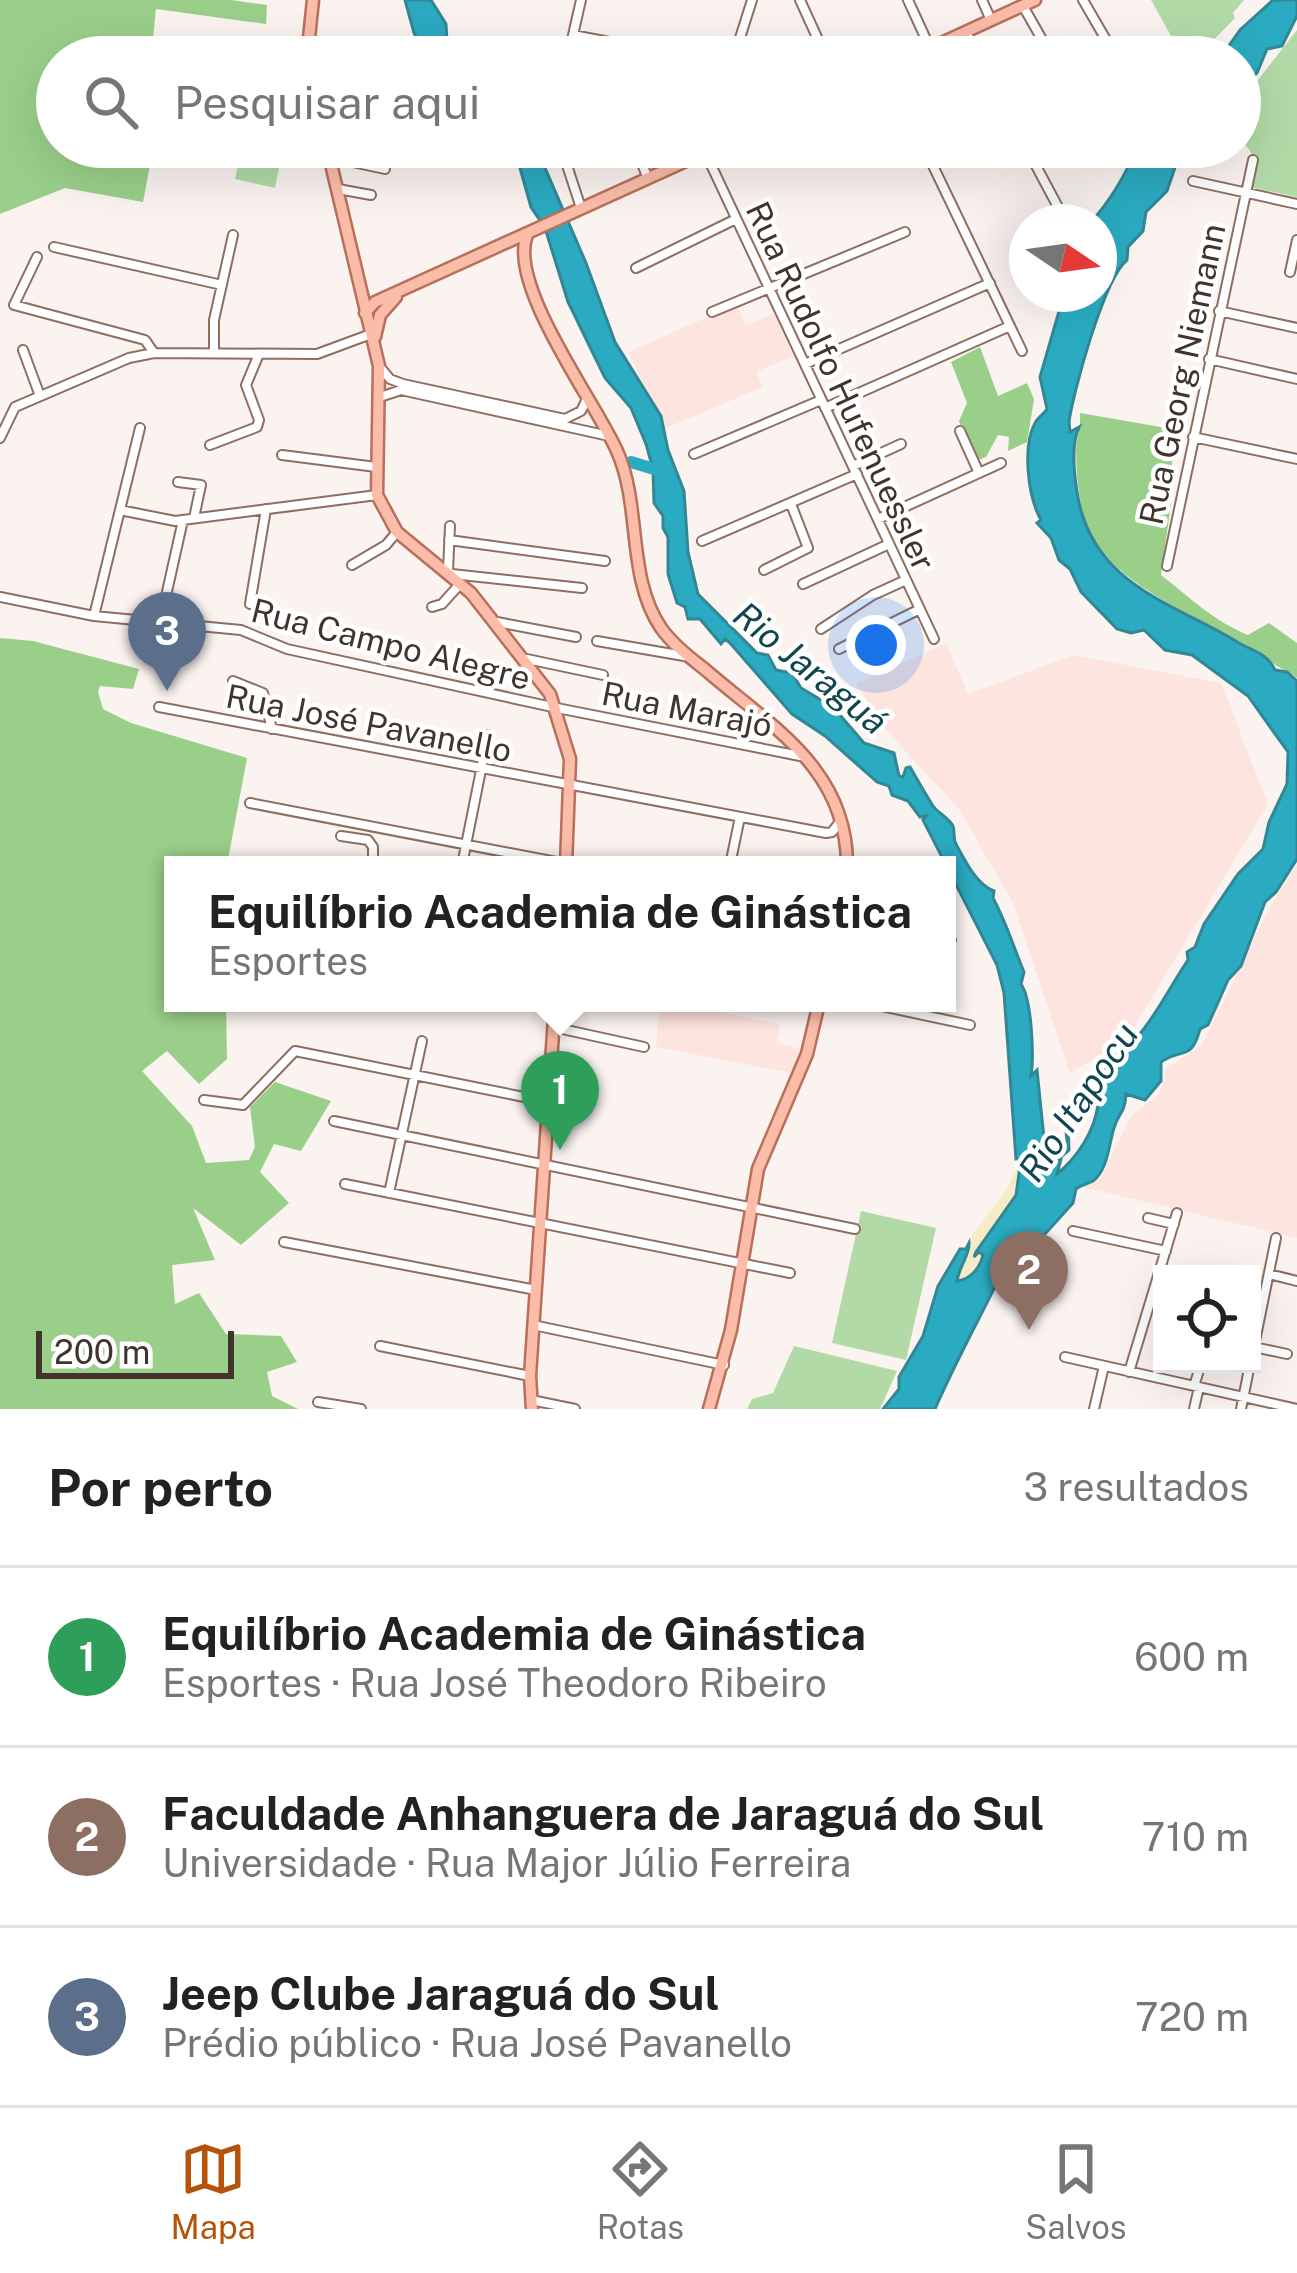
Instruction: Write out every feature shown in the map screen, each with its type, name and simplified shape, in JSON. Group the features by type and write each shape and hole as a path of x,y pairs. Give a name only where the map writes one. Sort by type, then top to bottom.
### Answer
{"main road":[{"path":"309,36 313,0"},
{"path":"957,36 1029,3"},
{"path":"332,168 379,366 377,495 398,532 454,576 497,622 527,659 557,709 570,759 568,856"},
{"path":"365,313 371,304 670,168"},
{"path":"530,233 523,258 543,314 624,470 647,600 660,626 821,773 839,821 845,856"},
{"path":"495,250 513,251 523,258"},
{"path":"356,271 371,290 392,295"},
{"path":"375,348 380,315 409,288"},
{"path":"532,1404 554,1012"},
{"path":"710,1409 724,1364 760,1161 807,1054 818,1012"}],"street":[{"path":"578,36 573,35 581,0"},
{"path":"741,36 752,0"},
{"path":"800,0 816,36"},
{"path":"908,0 924,36"},
{"path":"982,0 992,20"},
{"path":"1084,0 1104,36"},
{"path":"1029,3 1043,36"},
{"path":"966,32 968,36"},
{"path":"566,168 578,212"},
{"path":"644,168 648,179"},
{"name":"Rua Rudolfo Hufenuessler","path":"716,168 736,220 934,639"},
{"path":"934,168 1022,352"},
{"path":"1037,168 1056,204"},
{"name":"Rua Georg Niemann","path":"1167,566 1251,168"},
{"path":"1193,182 1297,204"},
{"path":"336,188 370,195"},
{"path":"636,268 736,220"},
{"path":"712,311 905,232"},
{"path":"214,353 214,320 233,235"},
{"path":"1290,272 1297,240"},
{"path":"54,247 221,285"},
{"path":"37,256 14,305 146,340 154,353"},
{"path":"805,364 990,283"},
{"path":"1219,310 1297,328"},
{"path":"694,454 1010,326"},
{"path":"0,438 13,408 129,358 154,353 317,354 371,334"},
{"path":"23,350 40,396"},
{"path":"211,445 257,427 259,420 246,385 260,354"},
{"path":"1209,359 1297,379"},
{"path":"379,366 390,379 403,383 565,418 574,417 587,400"},
{"path":"380,401 388,391 401,390 609,436"},
{"path":"94,616 140,428"},
{"path":"960,431 979,473"},
{"path":"1192,436 1297,459"},
{"path":"702,541 791,504 901,444"},
{"path":"282,455 376,467"},
{"path":"878,519 1001,463"},
{"path":"178,482 201,485 194,518"},
{"path":"120,510 160,521 183,520 377,495"},
{"path":"764,570 808,548 791,504"},
{"path":"250,604 266,509"},
{"path":"160,623 183,520"},
{"path":"432,607 442,604 454,576 450,526"},
{"path":"352,565 398,532"},
{"path":"449,540 605,561"},
{"path":"802,584 889,544"},
{"path":"454,576 582,589"},
{"path":"821,629 906,580"},
{"name":"Rua Campo Alegre","path":"0,598 94,616 241,630 287,649 557,709"},
{"path":"839,650 920,609"},
{"path":"497,622 576,637"},
{"path":"596,641 690,658"},
{"path":"527,659 603,675"},
{"path":"233,681 263,693 272,729"},
{"name":"Rua José Pavanello","path":"159,707 826,833 837,828 839,821"},
{"name":"Rua Marajó","path":"557,709 808,757"},
{"path":"464,856 488,735"},
{"path":"250,803 522,856"},
{"path":"732,856 740,817"},
{"path":"341,836 368,840 374,856"},
{"path":"909,1012 970,1025"},
{"path":"553,1027 644,1047"},
{"path":"389,1193 422,1041"},
{"path":"204,1100 243,1105 295,1052 549,1102"},
{"path":"334,1121 855,1228"},
{"path":"345,1184 790,1273"},
{"path":"1130,1372 1177,1213"},
{"path":"1148,1218 1174,1224"},
{"path":"1072,1231 1166,1251"},
{"path":"1261,1313 1276,1238"},
{"path":"284,1243 536,1289"},
{"path":"1269,1274 1297,1281"},
{"path":"533,1325 724,1364"},
{"path":"380,1346 530,1376"},
{"path":"1261,1355 1287,1354"},
{"path":"1065,1357 1297,1409"},
{"path":"1094,1409 1104,1366"},
{"path":"1194,1409 1199,1373"},
{"path":"1240,1409 1248,1373"},
{"path":"318,1402 361,1409"},
{"path":"532,1404 575,1409"}],"shaded area":[{"path":"737,304 745,325 774,314 793,356 756,372 763,387 666,428 628,352"},
{"path":"946,643 968,694 1073,655 1221,683 1268,804 1128,1038 1070,1073 1014,905 959,809 886,730 857,684"},
{"path":"1297,865 1297,1238 1083,1187 1101,1178 1131,1116 1159,1094 1166,1069 1202,1045 1270,907"},
{"path":"659,1012 721,1012 780,1024 777,1043 801,1049 791,1073 656,1047"}],"green space":[{"path":"0,0 231,0 267,5 266,24 156,9 153,36 36,36 36,168 149,168 143,202 65,188 0,214"},
{"path":"1151,0 1244,0 1217,36 1171,36"},
{"path":"1297,30 1297,197 1250,187 1253,168 1261,168 1261,76"},
{"path":"237,168 279,168 275,188 235,179"},
{"path":"980,347 998,396 1027,383 1034,399 1027,442 1008,451 1009,437 998,435 986,457 973,462 959,421 967,403 951,362"},
{"path":"1080,413 1178,430 1165,502 1171,504 1161,575 1236,630 1248,635 1269,623 1297,643 1297,678 1137,584 1095,541 1083,514 1078,482"},
{"path":"0,638 33,641 139,669 133,689 100,686 103,709 131,723 247,758 229,856 164,856 164,1012 226,1012 227,1059 199,1084 167,1051 142,1071 192,1126 206,1163 249,1160 255,1147 250,1107 275,1082 331,1101 301,1151 274,1144 260,1172 289,1203 241,1245 193,1208 215,1260 172,1265 175,1304 199,1293 226,1334 281,1336 297,1362 267,1372 272,1396 298,1409 0,1409"},
{"path":"861,1211 936,1228 906,1360 832,1343"},
{"path":"794,1346 897,1371 880,1409 747,1409 752,1399 773,1393"}],"sand":[{"path":"1020,1160 1013,1199 976,1252 984,1257 965,1284 957,1282 956,1271 972,1235 1007,1189"}],"water":[{"path":"405,0 431,0 446,24 447,36 414,33"},
{"path":"1273,0 1297,0 1297,16 1282,46 1267,49 1261,63 1261,36 1236,36"},
{"path":"520,168 545,168 615,342 661,416 684,491 688,552 698,594 757,653 768,655 776,670 792,673 801,688 833,707 864,743 894,753 899,776 910,767 933,806 953,826 955,842 972,872 994,891 1024,972 1021,984 1030,1015 1031,1076 1037,1070 1047,1168 1062,1156 1057,1174 1089,1134 1108,1064 1145,1027 1188,960 1187,952 1195,947 1204,924 1238,874 1263,849 1269,822 1287,784 1288,752 1248,696 1192,655 1165,650 1144,630 1117,629 1081,592 1070,569 1059,560 1051,538 1037,523 1041,520 1030,486 1028,458 1031,433 1047,409 1040,377 1059,312 1100,312 1069,422 1070,432 1079,427 1074,450 1077,492 1085,524 1099,549 1139,587 1259,653 1275,670 1297,681 1297,859 1265,902 1241,966 1228,980 1193,1046 1161,1062 1161,1081 1145,1100 1126,1094 1098,1176 1076,1189 1073,1203 1026,1255 1017,1257 1012,1269 1008,1260 935,1409 883,1409 899,1389 899,1377 923,1336 938,1286 960,1249 969,1243 957,1281 977,1268 983,1255 979,1252 974,1257 976,1252 1016,1195 1021,1159 1016,1159 1004,993 997,965 956,885 956,856 941,856 923,820 926,816 920,817 908,801 892,795 889,786 877,782 792,714 730,643 725,639 721,644 700,619 688,619 685,607 677,603 668,574 668,537 654,503 646,444 631,408 605,378 568,302 545,228 531,207"},
{"path":"1127,168 1175,168 1167,191 1146,212 1143,231 1128,247 1127,260 1118,271 1117,204 1105,204"}],"waterway":[{"path":"631,462 664,472"}],"place":[{"name":"Jeep Clube Jaraguá do Sul","path":"167,691"},
{"name":"Equilíbrio Academia de Ginástica","path":"560,1150"},
{"name":"Faculdade Anhanguera de Jaraguá do Sul","path":"1029,1330"}],"water label":[{"name":"Rio Jaraguá","path":"811,668"},
{"name":"Rio Itapocu","path":"1078,1102"}]}
